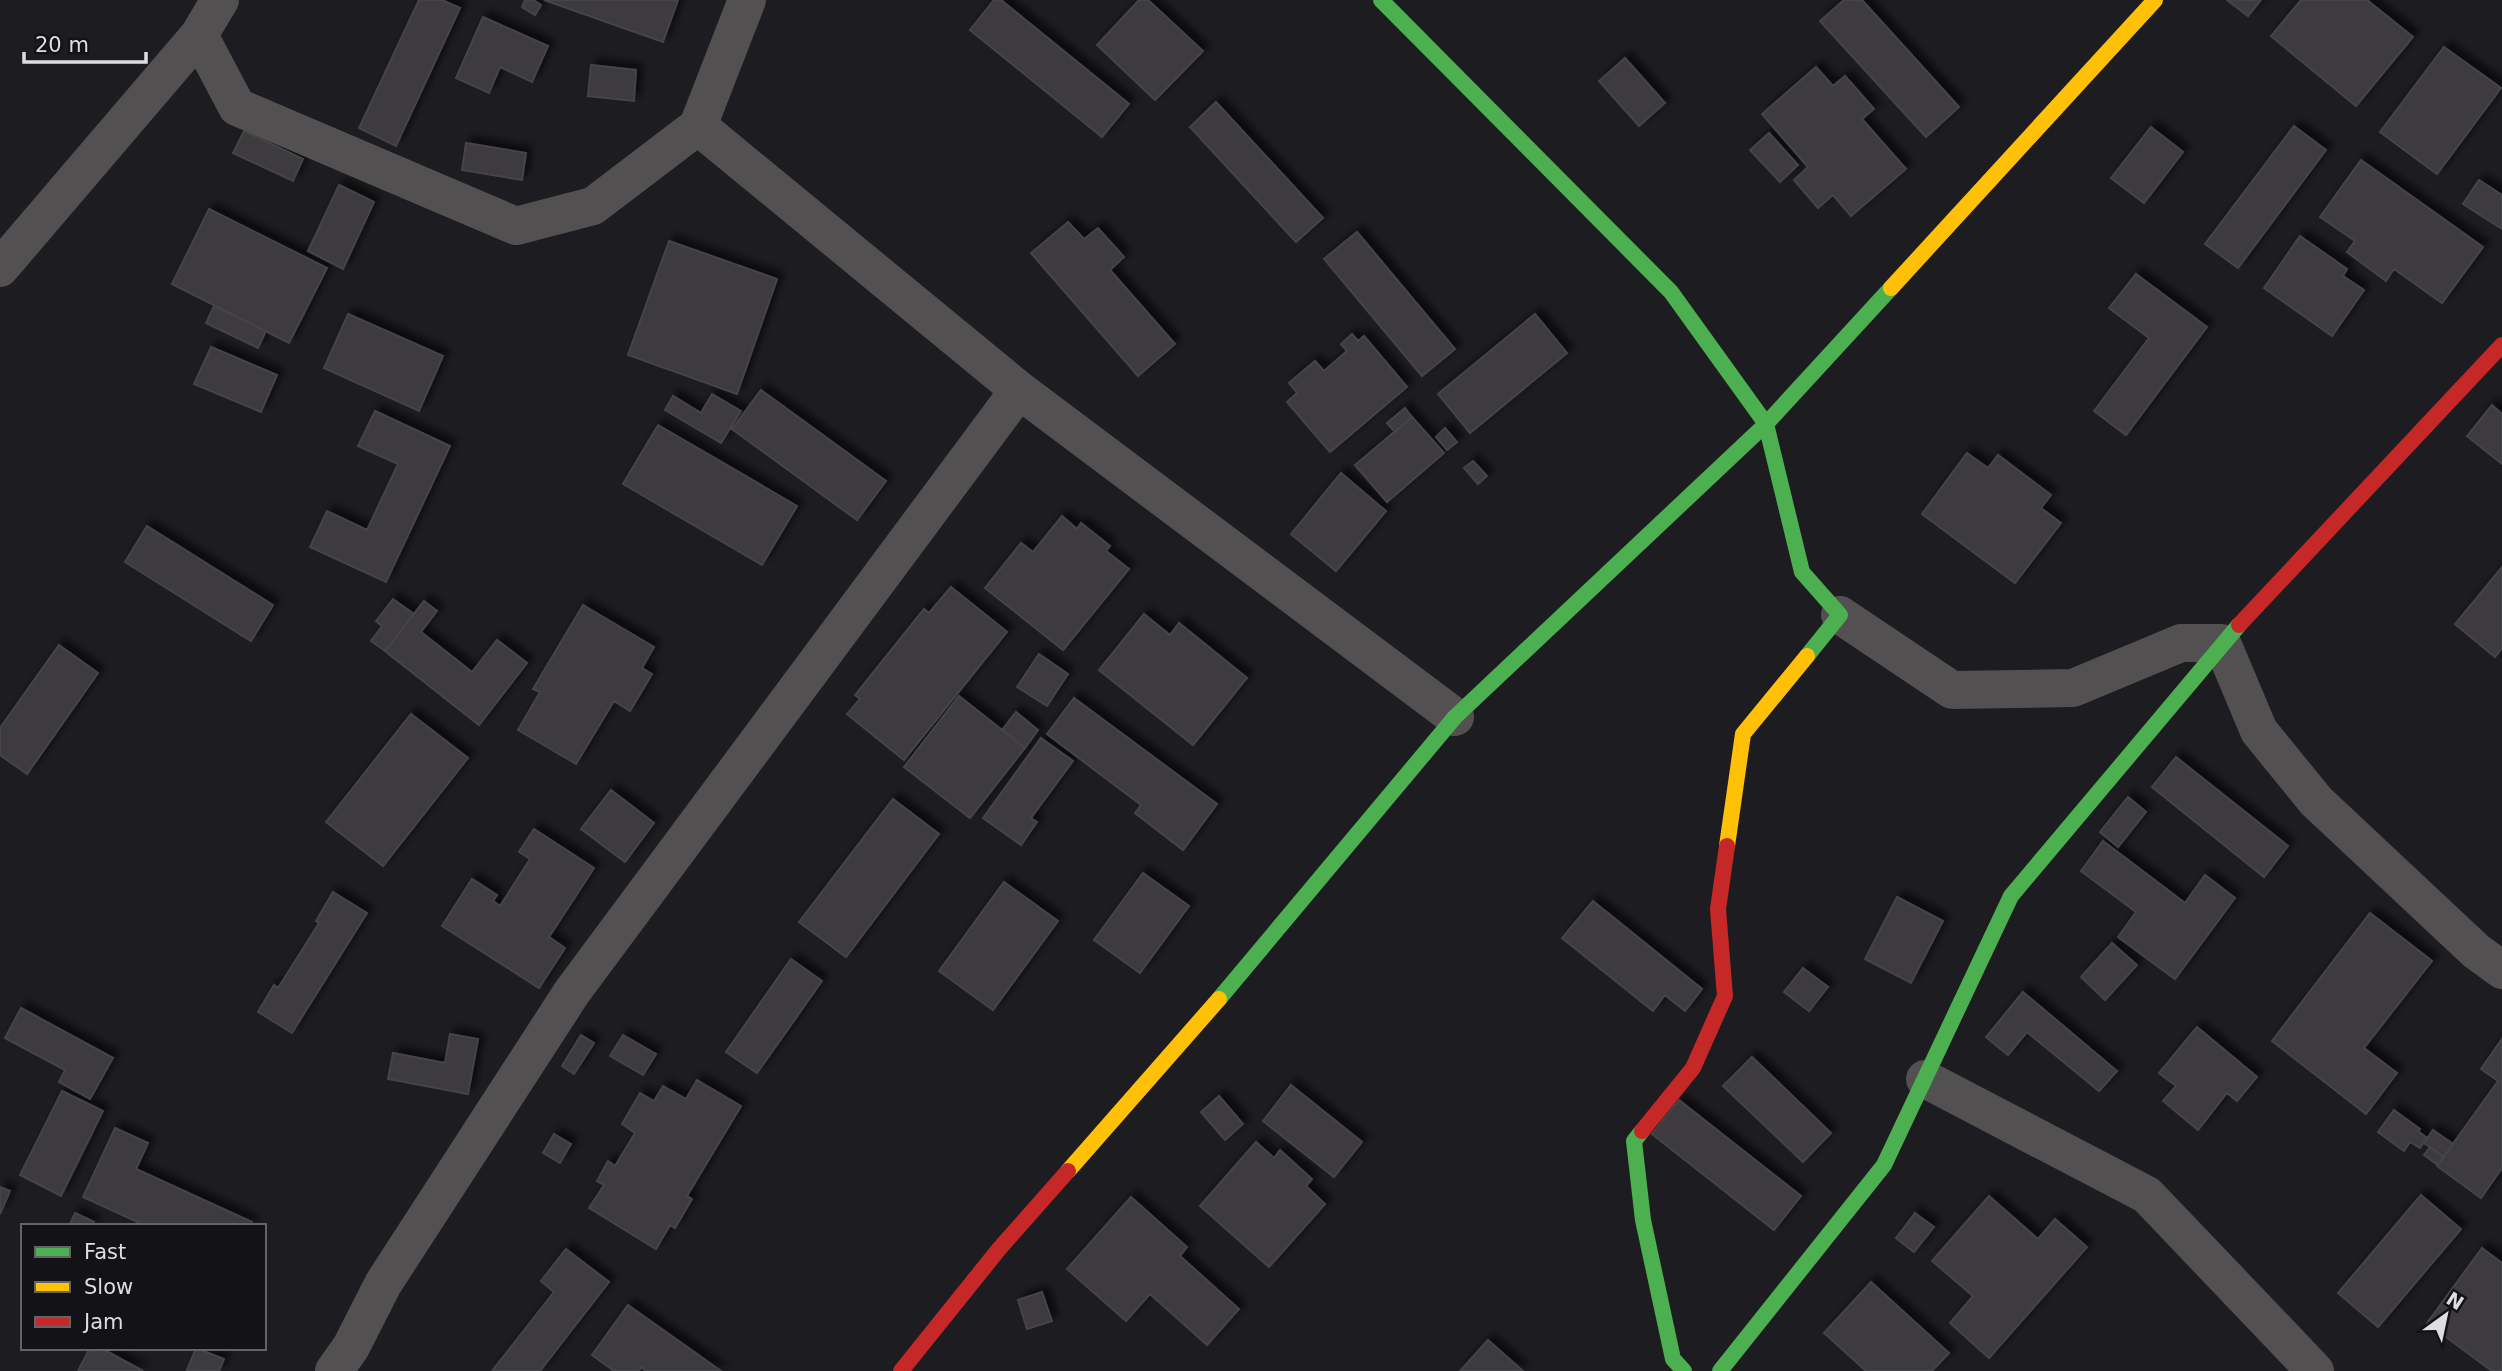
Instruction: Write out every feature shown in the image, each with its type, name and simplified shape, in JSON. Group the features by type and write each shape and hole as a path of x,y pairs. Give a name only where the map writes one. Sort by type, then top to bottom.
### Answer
{"street":[{"path":"0,268 199,35 220,0"},
{"path":"199,35 237,107 516,226 593,206 698,126 747,0"},
{"path":"1381,0 1671,292 1766,424 1802,572 1840,615 1952,690 2073,688 2181,643 2222,643"},
{"path":"901,1371 999,1248 1241,975 1455,717 1766,424 2155,0"},
{"path":"698,126 1019,390 1455,717"},
{"path":"1720,1371 1884,1165 2011,896 2222,643 2502,345"},
{"path":"334,1371 351,1348 383,1284 572,992 1019,390"},
{"path":"1684,1371 1673,1359 1643,1220 1634,1141 1693,1068 1725,996 1718,909 1743,734 1840,615"},
{"path":"2222,643 2259,731 2316,801 2476,951 2502,970"},
{"path":"1925,1079 2147,1195 2315,1371"}],"building":[{"path":"419,0 442,0 460,8 396,146 359,128"},
{"path":"525,0 533,0 541,5 535,15 522,7"},
{"path":"544,0 678,0 663,42"},
{"path":"994,0 1001,0 1129,104 1102,137 970,30"},
{"path":"1139,0 1148,0 1203,51 1155,100 1097,45"},
{"path":"1844,0 1862,0 1959,107 1926,137 1820,21"},
{"path":"2227,0 2261,0 2248,16"},
{"path":"2301,0 2367,0 2413,37 2356,106 2271,36"},
{"path":"483,17 548,46 532,82 500,67 489,93 456,78"},
{"path":"2444,47 2501,88 2437,174 2380,132"},
{"path":"1625,58 1665,103 1639,126 1599,81"},
{"path":"591,65 636,70 634,101 588,96"},
{"path":"1816,67 1833,86 1845,76 1874,109 1862,119 1906,169 1851,216 1833,195 1818,208 1794,180 1808,167 1762,114"},
{"path":"1216,102 1323,218 1296,242 1190,127"},
{"path":"2294,126 2326,150 2238,268 2205,244"},
{"path":"2151,127 2183,152 2144,203 2111,178"},
{"path":"244,131 303,159 293,181 233,153"},
{"path":"1769,133 1798,165 1780,182 1750,150"},
{"path":"466,143 526,153 522,180 462,170"},
{"path":"2361,160 2483,247 2442,303 2394,269 2386,281 2347,252 2355,241 2320,217"},
{"path":"2479,180 2502,195 2502,229 2463,204"},
{"path":"339,185 374,202 343,269 308,251"},
{"path":"209,209 327,268 289,343 172,284"},
{"path":"1068,222 1084,239 1098,228 1124,257 1110,270 1175,344 1138,376 1031,253"},
{"path":"1357,232 1455,349 1422,376 1324,259"},
{"path":"2300,236 2347,269 2343,276 2364,290 2332,336 2264,288"},
{"path":"669,241 777,279 737,394 628,355"},
{"path":"2136,274 2207,327 2126,435 2094,411 2149,338 2109,308"},
{"path":"214,306 266,331 258,348 206,323"},
{"path":"348,314 443,356 419,411 324,368"},
{"path":"1535,314 1567,353 1470,433 1438,394"},
{"path":"1352,334 1358,341 1364,336 1407,387 1330,452 1287,402 1297,393 1289,383 1315,361 1324,371 1347,351 1341,344"},
{"path":"211,347 277,375 261,412 194,384"},
{"path":"761,390 886,481 857,520 732,429"},
{"path":"712,394 741,411 721,443 665,410 673,396 701,413"},
{"path":"2492,405 2502,414 2502,464 2467,436"},
{"path":"1405,408 1412,417 1395,432 1387,423"},
{"path":"375,411 450,446 386,582 310,547 327,511 367,530 398,464 358,446"},
{"path":"1412,417 1444,453 1387,502 1355,465"},
{"path":"658,425 797,506 762,565 623,484"},
{"path":"1445,428 1457,442 1447,450 1436,437"},
{"path":"1967,453 1988,468 1998,455 2051,495 2041,508 2061,523 2015,583 1922,514"},
{"path":"1473,461 1487,476 1478,484 1464,468"},
{"path":"1341,473 1386,511 1336,571 1291,534"},
{"path":"1062,516 1077,529 1081,523 1110,546 1106,551 1129,569 1063,650 985,588 1021,543 1033,552"},
{"path":"147,526 273,605 251,641 125,562"},
{"path":"2502,567 2502,648 2495,657 2455,624"},
{"path":"951,587 1007,632 904,760 847,714 860,699 855,695 924,609 929,613"},
{"path":"393,599 414,614 385,651 371,641 382,626 376,621"},
{"path":"424,601 437,611 421,632 472,672 497,640 527,663 479,725 385,651"},
{"path":"583,605 654,647 642,668 652,674 630,711 614,701 576,764 518,730 540,692 533,689"},
{"path":"1144,614 1170,635 1179,623 1247,678 1193,745 1099,670"},
{"path":"59,645 98,673 27,774 0,755 0,728"},
{"path":"1039,654 1068,674 1047,706 1017,687"},
{"path":"959,696 1025,748 970,818 904,767"},
{"path":"1074,698 1217,804 1183,850 1135,813 1141,805 1047,734"},
{"path":"1016,712 1038,730 1025,748 1002,730"},
{"path":"411,714 468,758 383,866 326,822"},
{"path":"1041,738 1073,761 1031,818 1037,822 1021,845 983,818"},
{"path":"2176,757 2288,846 2264,877 2152,787"},
{"path":"611,790 654,823 625,862 581,829"},
{"path":"2128,797 2146,812 2118,847 2100,832"},
{"path":"893,799 939,834 846,957 799,922"},
{"path":"534,829 594,868 549,937 565,948 539,988 442,926 472,879 497,895 493,901 500,906 530,859 519,852"},
{"path":"2103,841 2185,903 2205,875 2235,898 2175,979 2118,937 2136,912 2081,871"},
{"path":"1143,873 1189,906 1140,973 1094,940"},
{"path":"1004,882 1058,921 993,1010 939,971"},
{"path":"333,892 367,913 292,1033 258,1012 274,985 278,988 319,923 316,921"},
{"path":"1897,897 1943,921 1911,983 1865,959"},
{"path":"1593,901 1702,989 1685,1011 1665,995 1653,1011 1562,938"},
{"path":"2370,913 2432,961 2364,1048 2397,1073 2366,1114 2272,1041"},
{"path":"2112,943 2137,965 2105,1000 2081,977"},
{"path":"791,959 822,981 757,1073 726,1052"},
{"path":"1803,968 1828,987 1809,1011 1784,992"},
{"path":"2023,992 2117,1071 2099,1091 2027,1032 2008,1055 1986,1037"},
{"path":"21,1008 113,1058 90,1099 59,1082 65,1070 5,1038"},
{"path":"2197,1027 2257,1077 2237,1101 2227,1093 2198,1130 2163,1101 2176,1086 2159,1073"},
{"path":"450,1034 478,1039 468,1094 388,1079 393,1053 445,1063"},
{"path":"581,1035 594,1043 574,1074 562,1066"},
{"path":"623,1035 656,1054 643,1075 610,1056"},
{"path":"2502,1039 2502,1168 2481,1198 2437,1166 2498,1081 2481,1069"},
{"path":"1752,1057 1831,1133 1803,1162 1723,1086"},
{"path":"697,1080 741,1106 687,1196 692,1199 675,1228 670,1225 656,1249 589,1208 604,1185 597,1181 608,1161 615,1166 635,1133 622,1124 640,1093 654,1101 663,1086 686,1099"},
{"path":"1291,1085 1362,1142 1334,1177 1263,1121"},
{"path":"62,1091 103,1111 61,1196 20,1175"},
{"path":"1219,1096 1243,1124 1225,1140 1201,1112"},
{"path":"1679,1100 1801,1196 1774,1230 1652,1134"},
{"path":"2394,1110 2420,1129 2418,1131 2427,1138 2420,1148 2410,1142 2404,1151 2378,1132"},
{"path":"115,1128 148,1143 136,1169 252,1222 142,1224 83,1197"},
{"path":"2433,1130 2453,1144 2444,1157 2424,1143"},
{"path":"554,1134 571,1144 560,1163 543,1153"},
{"path":"1256,1142 1274,1158 1280,1150 1312,1179 1306,1186 1325,1204 1269,1267 1200,1206"},
{"path":"2430,1147 2444,1157 2438,1165 2424,1155"},
{"path":"0,1187 10,1191 0,1214"},
{"path":"2421,1195 2461,1229 2378,1327 2338,1293"},
{"path":"1989,1196 2038,1239 2055,1219 2087,1247 1989,1358 1950,1323 1973,1296 1932,1261"},
{"path":"1131,1197 1187,1247 1180,1256 1239,1309 1207,1345 1150,1294 1126,1321 1067,1269"},
{"path":"75,1213 94,1222 93,1224 70,1224"},
{"path":"1915,1213 1934,1227 1914,1252 1896,1238"},
{"path":"2482,1248 2502,1263 2502,1371 2492,1371 2427,1323"},
{"path":"566,1249 609,1282 540,1371 492,1371 554,1292 541,1281"},
{"path":"1871,1282 1949,1353 1932,1371 1866,1371 1824,1333"},
{"path":"1042,1292 1052,1321 1027,1329 1018,1300"},
{"path":"628,1305 721,1371 646,1371 641,1367 639,1371 614,1371 592,1355"},
{"path":"1488,1340 1523,1371 1460,1371"},
{"path":"89,1350 105,1350 143,1371 78,1371"},
{"path":"195,1350 224,1359 219,1371 187,1370"}],"traffic: fast":[{"path":"1381,0 1671,292 1766,424 1802,572 1840,615 1807,656"},
{"path":"1219,999 1455,717 1766,424 1891,288"},
{"path":"1720,1371 1884,1165 2011,896 2239,625"},
{"path":"1642,1131 1634,1141 1643,1220 1673,1359 1684,1371"}],"traffic: slow":[{"path":"1891,288 2155,0"},
{"path":"1727,846 1743,734 1807,656"},
{"path":"1068,1171 1219,999"}],"traffic: jam":[{"path":"2239,625 2502,345"},
{"path":"1642,1131 1693,1068 1725,996 1718,909 1727,846"},
{"path":"901,1371 999,1249 1068,1171"}]}
